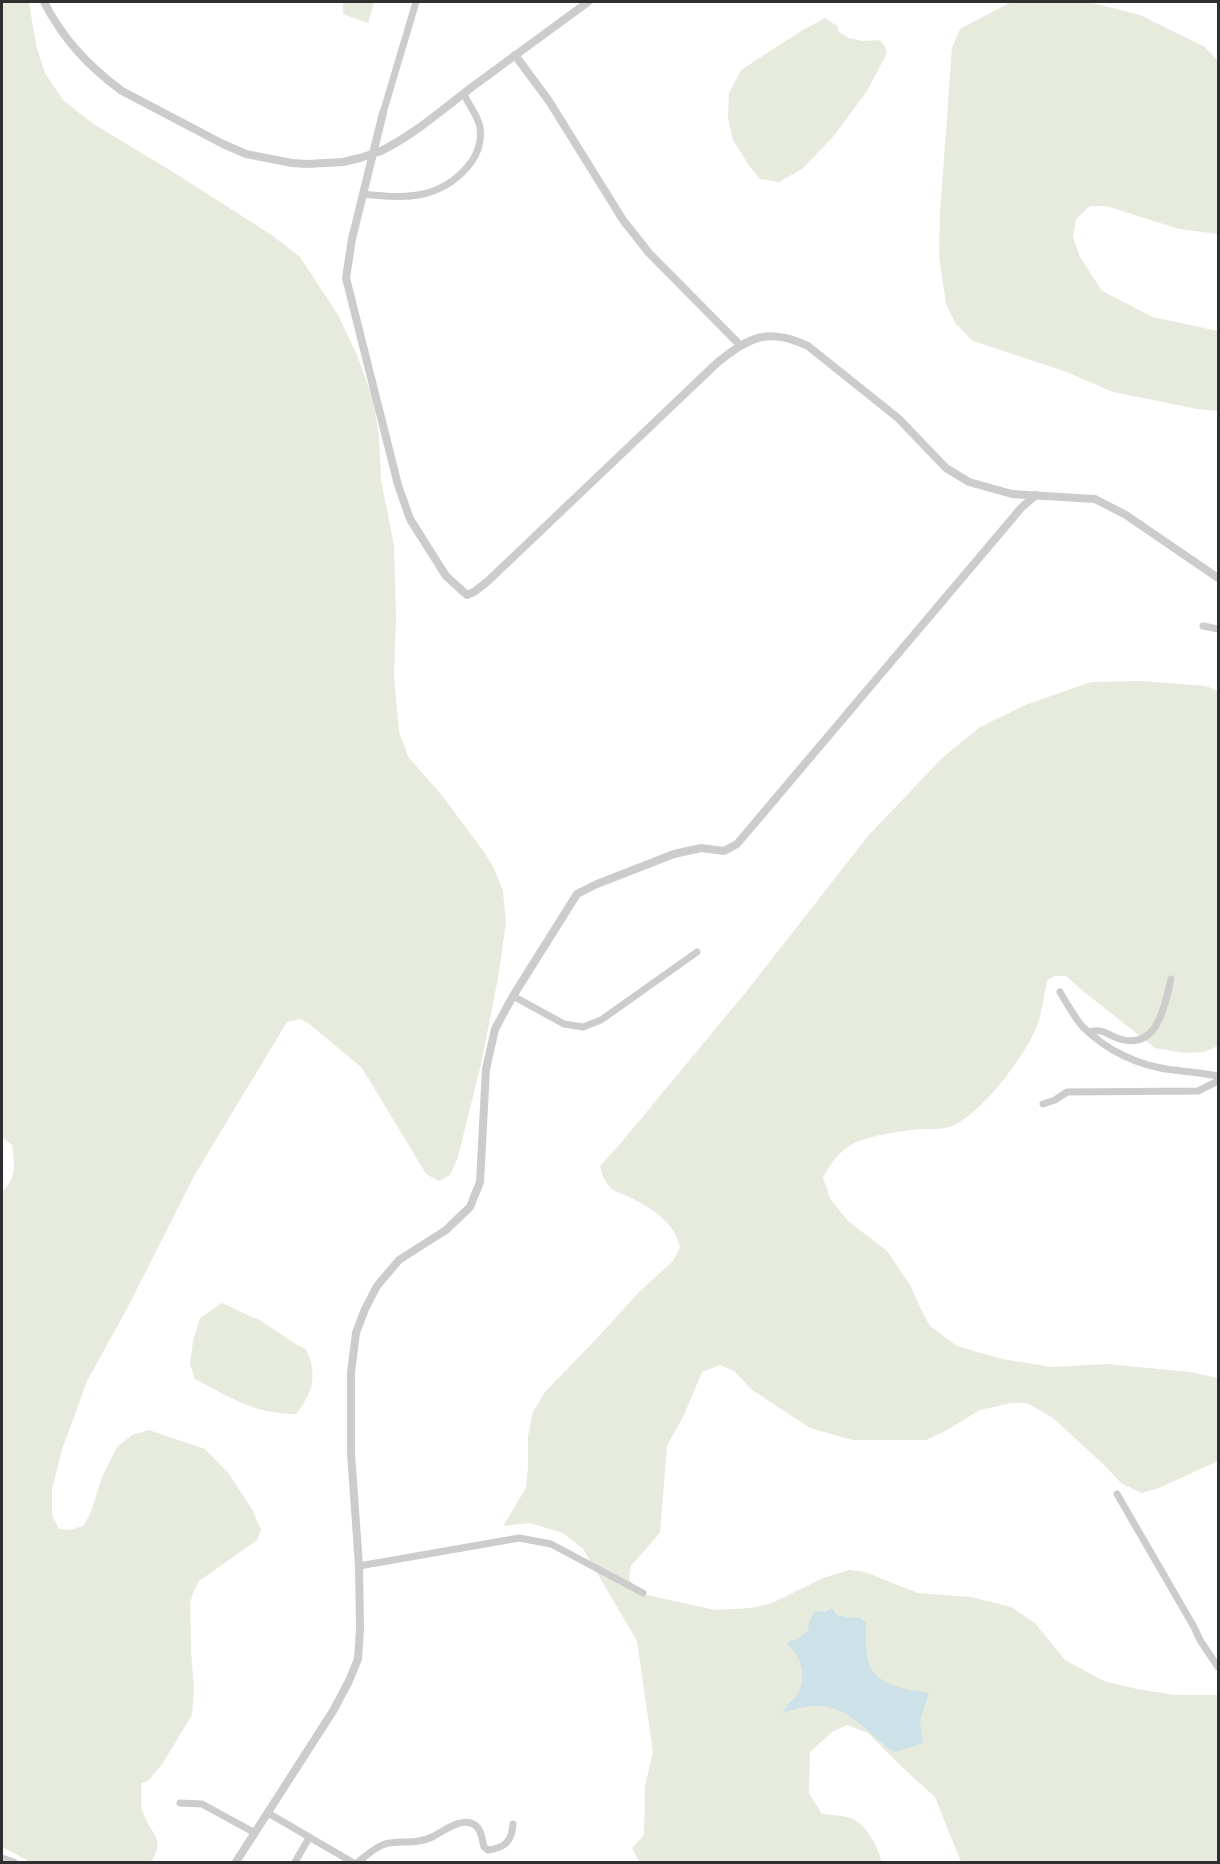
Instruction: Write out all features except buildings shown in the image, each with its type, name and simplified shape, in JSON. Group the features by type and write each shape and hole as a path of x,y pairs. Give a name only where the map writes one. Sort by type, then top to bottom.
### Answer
{"street":[{"path":"44,2 61,32 74,49 122,91 246,154 292,163 320,164 360,158 381,152 403,140 588,2"},
{"path":"416,2 383,113 352,238 346,278 398,486 410,519 447,576 468,595 488,581 718,362 740,345 762,336 782,336 816,352 898,418 946,468 969,482 1012,494 1095,499 1111,506 1218,579"},
{"path":"515,55 549,101 623,220 649,253 740,345"},
{"path":"363,194 419,195 449,183 462,173 472,161 479,146 480,126 464,94"},
{"path":"236,1863 333,1711 358,1659 359,1566 351,1453 351,1373 356,1333 372,1295 399,1260 446,1230 470,1208 480,1182 486,1069 495,1029 513,996 577,894 674,854 701,848 724,851 737,844 1022,507 1036,495"},
{"path":"1203,626 1218,629"},
{"path":"513,996 564,1024 583,1027 602,1020 697,952"},
{"path":"1089,1032 1098,1030 1131,1041 1146,1036 1155,1029 1160,1020 1172,979"},
{"path":"1060,992 1081,1025 1108,1047 1132,1061 1172,1070 1198,1072 1218,1078"},
{"path":"1043,1104 1067,1092 1198,1091 1218,1078"},
{"path":"1117,1494 1200,1640 1218,1667"},
{"path":"359,1566 519,1538 551,1544 643,1593"},
{"path":"180,1803 202,1804 255,1833"},
{"path":"268,1813 352,1863"},
{"path":"362,1862 371,1852 386,1844 430,1839 450,1826 466,1822 475,1825 480,1831 484,1847 488,1850 496,1849 506,1844 512,1836 513,1824"},
{"path":"295,1863 309,1838"},
{"path":"2,1858 14,1863"}],"shaded area":[{"path":"2,2 29,2 36,45 45,73 63,100 92,123 273,236 300,257 338,315 357,355 373,399 379,436 381,480 394,545 396,618 394,676 399,732 409,758 441,794 494,868 503,891 506,923 481,1064 458,1157 450,1175 439,1181 426,1174 362,1068 308,1023 300,1019 287,1022 194,1176 128,1307 87,1381 62,1450 52,1489 52,1515 59,1529 70,1530 83,1526 91,1512 102,1477 117,1447 132,1435 149,1430 205,1449 229,1474 252,1509 261,1530 257,1540 199,1581 193,1593 190,1603 194,1689 192,1715 163,1763 149,1780 141,1784 142,1810 157,1841 151,1862 29,1862 2,1847 2,1192 13,1176 14,1165 12,1145 2,1137"},
{"path":"343,2 374,2 368,23 343,14"},
{"path":"1011,2 1089,2 1140,15 1205,47 1218,61 1218,234 1179,229 1106,206 1090,206 1076,219 1073,237 1080,257 1102,291 1153,317 1218,331 1218,411 1113,392 1064,371 973,341 955,323 946,304 939,256 952,48 960,29"},
{"path":"825,18 849,38 862,41 879,40 887,53 867,91 833,137 802,169 779,182 760,179 733,140 728,118 729,93 741,70"},
{"path":"1141,681 1206,686 1218,691 1218,1046 1204,1052 1184,1053 1155,1048 1066,976 1054,976 1047,981 1039,1021 1023,1052 989,1097 976,1109 952,1126 895,1132 853,1144 835,1158 823,1178 831,1200 848,1221 887,1251 910,1285 930,1326 957,1346 1002,1359 1052,1367 1107,1364 1191,1372 1218,1378 1218,1461 1159,1488 1142,1493 1122,1484 1053,1418 1027,1403 1011,1403 980,1410 926,1440 852,1440 810,1428 752,1390 734,1371 720,1365 702,1372 684,1415 667,1446 660,1533 631,1566 629,1579 638,1591 647,1595 715,1610 751,1608 772,1603 823,1578 849,1570 865,1572 918,1593 971,1597 1011,1607 1035,1623 1065,1660 1104,1681 1175,1695 1218,1695 1218,1862 961,1862 935,1797 868,1733 847,1725 832,1732 810,1752 809,1793 822,1814 847,1817 860,1824 874,1842 882,1862 639,1862 632,1848 644,1835 645,1786 653,1752 637,1641 583,1549 563,1533 530,1523 503,1526 526,1488 528,1436 533,1412 545,1392 640,1291 673,1261 680,1247 672,1229 660,1216 608,1185 600,1166 746,992 868,836 942,758 980,727 1025,705 1091,682"},
{"path":"222,1303 261,1321 306,1349 312,1367 312,1383 310,1391 296,1414 268,1411 244,1404 195,1379 190,1364 193,1341 200,1318"}],"water":[{"path":"832,1608 836,1615 848,1618 859,1617 866,1623 869,1664 879,1677 894,1686 929,1693 920,1721 923,1743 895,1752 853,1719 830,1708 817,1706 783,1713 797,1695 802,1682 799,1661 787,1644 808,1631 809,1622 815,1611 825,1612"}]}
